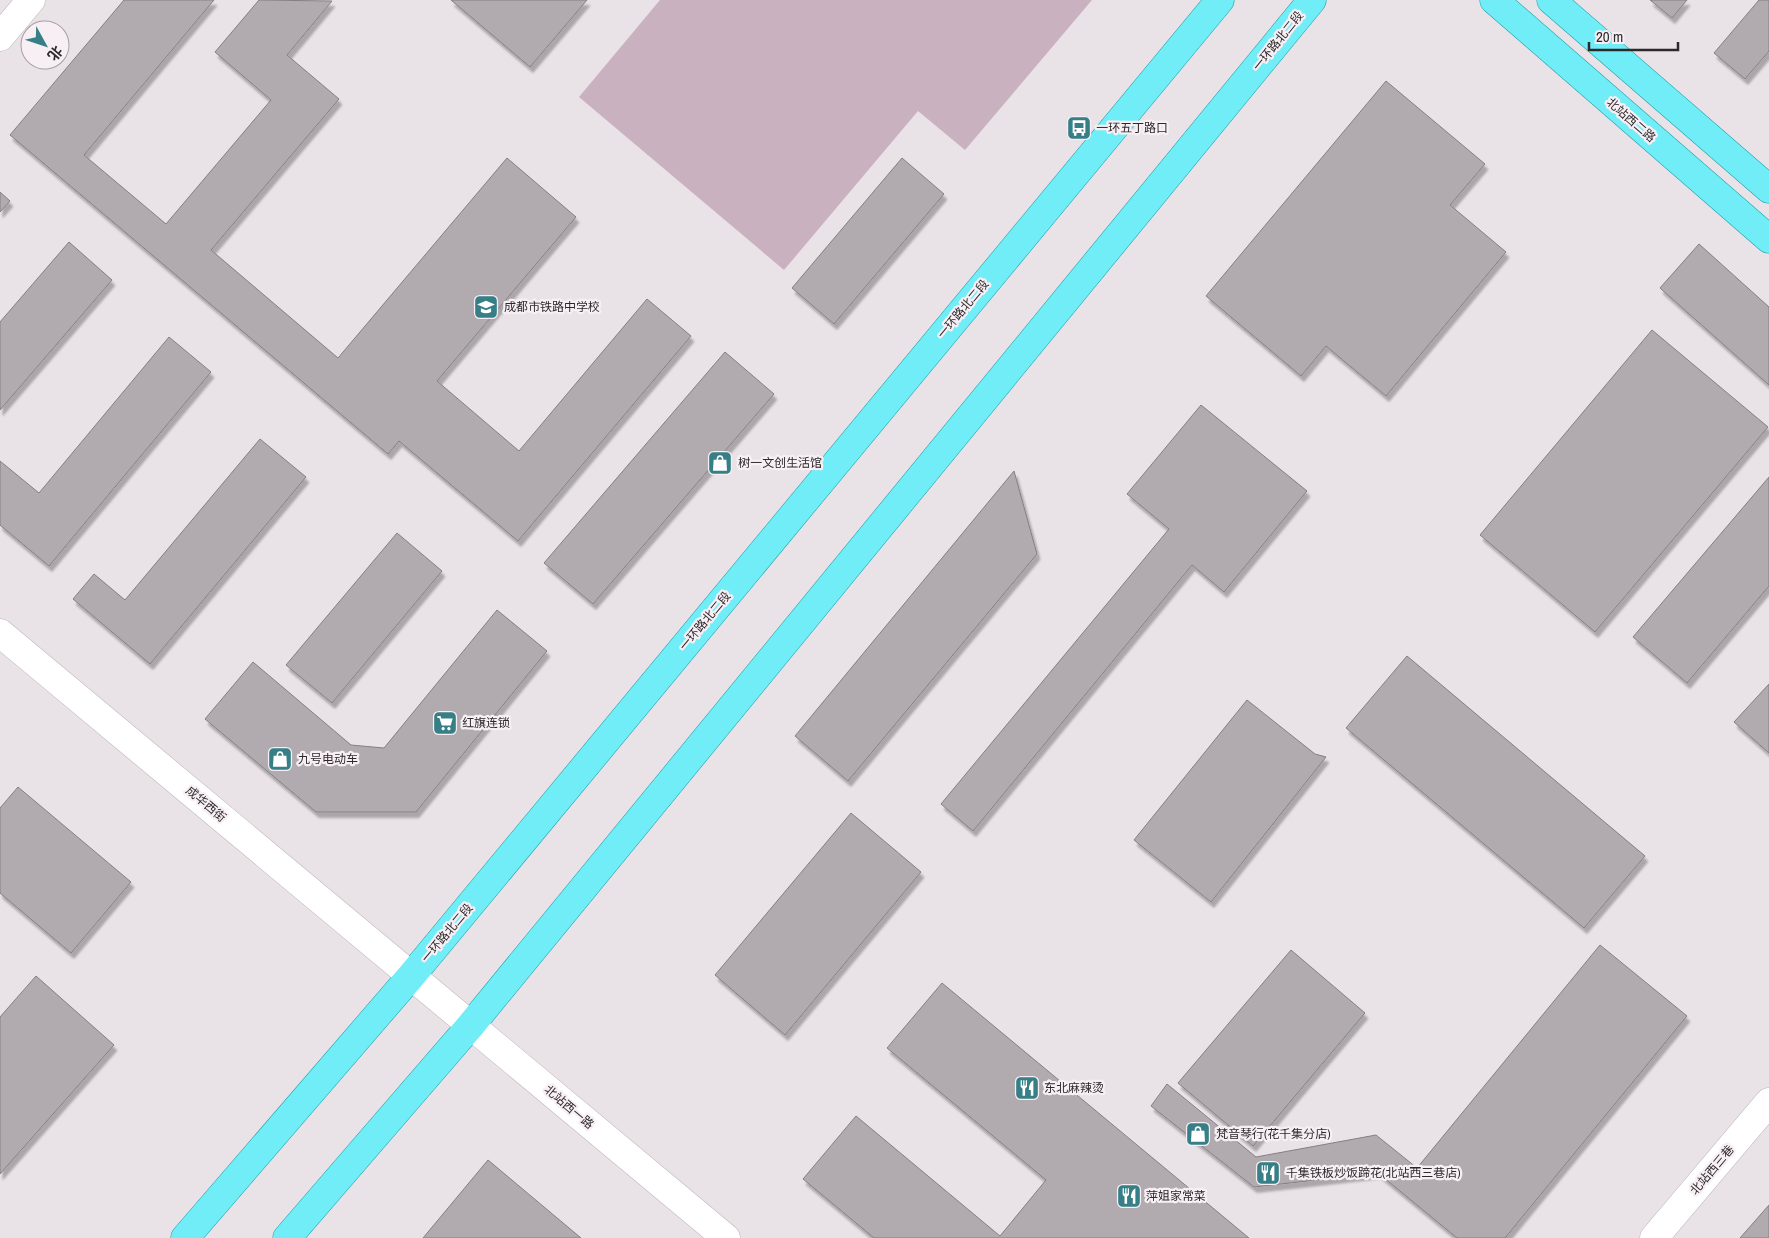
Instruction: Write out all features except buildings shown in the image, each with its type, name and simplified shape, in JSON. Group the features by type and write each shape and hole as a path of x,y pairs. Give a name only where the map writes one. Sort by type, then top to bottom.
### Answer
{"main road":[{"name":"一环路北二段","path":"185,1238 412,975 1220,0"},
{"name":"一环路北二段","path":"288,1238 471,1025 1312,0"},
{"name":"北站西二路","path":"1494,0 1769,239"},
{"path":"1551,0 1769,189"}],"street":[{"path":"0,37 31,0"},
{"name":"成华西街","path":"0,633 412,975"},
{"name":"北站西一路","path":"412,975 726,1238"},
{"name":"北站西三巷","path":"1654,1238 1769,1102"}],"shaded area":[{"path":"660,0 1092,0 965,150 918,111 784,270 579,97"}],"place":[{"name":"一环五丁路口","path":"1079,128"},
{"name":"成都市铁路中学校","path":"486,307"},
{"name":"树一文创生活馆","path":"720,463"},
{"name":"红旗连锁","path":"445,723"},
{"name":"九号电动车","path":"280,759"},
{"name":"东北麻辣烫","path":"1027,1088"},
{"name":"梵音琴行(花千集分店)","path":"1198,1134"},
{"name":"千集铁板炒饭蹄花(北站西三巷店)","path":"1268,1173"},
{"name":"萍姐家常菜","path":"1129,1196"}]}
